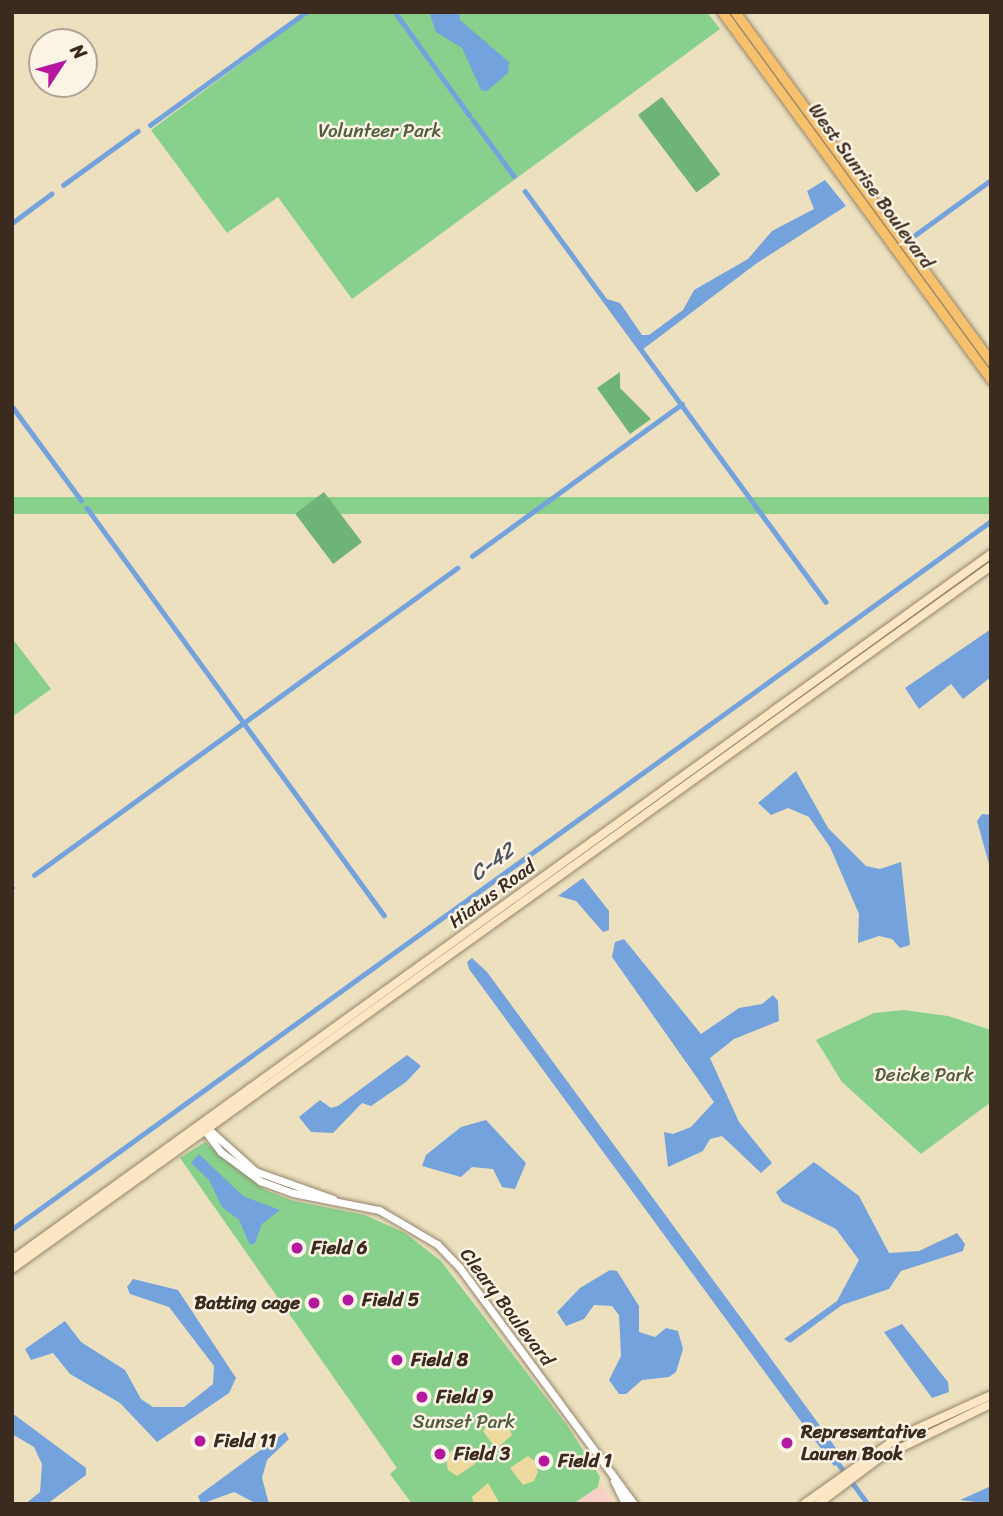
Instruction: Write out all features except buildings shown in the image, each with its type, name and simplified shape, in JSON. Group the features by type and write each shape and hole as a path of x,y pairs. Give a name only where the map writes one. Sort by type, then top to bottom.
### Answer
{"highway":[{"name":"West Sunrise Boulevard","path":"722,12 991,380"},
{"name":"West Sunrise Boulevard","path":"735,12 991,362"}],"main road":[{"name":"Hiatus Road","path":"12,1269 991,554"},
{"name":"Hiatus Road","path":"12,1260 204,1127 991,566"},
{"path":"804,1504 899,1437 991,1395"},
{"path":"854,1470 903,1444 991,1404"},
{"path":"818,1504 841,1480"}],"street":[{"name":"Cleary Boulevard","path":"204,1127 229,1158 260,1181 293,1193 389,1214 444,1250 613,1481 634,1504"},
{"name":"Cleary Boulevard","path":"613,1481 625,1504"}],"shaded area":[{"path":"601,1484 615,1504 573,1504 599,1487"}],"green space":[{"name":"Volunteer Park","path":"310,12 707,12 720,29 352,299 278,197 227,233 151,130"},
{"path":"662,97 720,174 696,193 638,115"},
{"path":"620,372 620,388 651,419 630,434 597,388"},
{"path":"324,492 362,542 333,564 295,514"},
{"path":"12,497 991,497 991,514 12,514"},
{"path":"12,638 51,689 12,717"},
{"name":"Deicke Park","path":"904,1010 948,1016 991,1030 991,1102 921,1154 842,1082 816,1040 874,1013"},
{"name":"Sunset Park","path":"205,1142 265,1190 294,1201 365,1215 405,1233 441,1261 567,1425 600,1477 598,1487 573,1504 412,1504 390,1474 397,1468 180,1158"}],"sand":[{"path":"500,1420 508,1425 512,1435 496,1449 483,1431 490,1422"},
{"path":"461,1448 475,1464 457,1476 448,1470 446,1460 451,1451"},
{"path":"528,1456 536,1462 538,1472 534,1481 523,1485 510,1468"},
{"path":"488,1483 500,1504 474,1504 472,1497"}],"water":[{"path":"429,12 459,12 460,20 509,62 508,73 487,91 481,90 462,48 436,32"},
{"path":"825,180 846,206 757,263 642,350 604,298 620,303 642,335 649,335 683,310 694,290 748,259 772,231 814,209 807,191"},
{"path":"991,629 991,677 963,699 951,684 919,709 905,688"},
{"path":"796,771 828,828 866,866 880,869 901,862 910,945 900,948 892,939 879,936 858,943 859,914 830,847 809,817 788,808 771,815 758,803"},
{"path":"982,814 991,815 991,871 977,821"},
{"path":"583,878 609,911 609,930 603,932 576,901 558,896"},
{"path":"624,939 701,1034 739,1008 762,1004 773,995 778,1001 779,1021 734,1039 710,1058 739,1122 772,1163 761,1173 722,1136 710,1139 703,1151 668,1167 664,1132 673,1134 691,1127 714,1102 612,957 615,942"},
{"path":"472,958 487,972 810,1412 843,1458 840,1462 834,1466 830,1461 469,969 467,962"},
{"path":"407,1055 421,1066 406,1082 371,1106 362,1103 333,1133 311,1132 299,1117 320,1100 331,1108 338,1106"},
{"path":"486,1120 526,1163 515,1189 502,1187 493,1169 472,1167 461,1177 422,1166 426,1155 461,1127"},
{"path":"199,1154 243,1196 280,1210 262,1224 255,1243 250,1245 239,1220 222,1207 209,1180 191,1163"},
{"path":"814,1162 859,1196 889,1253 919,1251 957,1233 965,1244 963,1251 901,1271 889,1289 842,1305 790,1343 784,1339 837,1301 859,1260 836,1229 782,1202 776,1192"},
{"path":"610,1270 617,1271 639,1306 639,1332 655,1337 666,1328 678,1331 683,1349 676,1372 669,1377 642,1380 626,1394 619,1394 609,1380 621,1356 619,1315 612,1306 594,1305 584,1319 566,1326 557,1312 580,1288"},
{"path":"133,1279 178,1290 236,1378 229,1393 157,1442 120,1403 70,1374 53,1353 31,1360 25,1349 65,1321 81,1342 125,1370 141,1399 153,1407 184,1407 213,1384 214,1366 169,1307 130,1294 127,1287"},
{"path":"902,1324 948,1382 949,1392 932,1398 884,1332"},
{"path":"12,1413 86,1468 86,1475 47,1504 25,1504 40,1492 42,1464 34,1447 12,1434"},
{"path":"285,1432 289,1439 267,1460 262,1478 269,1504 257,1504 234,1492 201,1504 198,1496"},
{"path":"991,1486 991,1504 960,1500"}],"waterway":[{"path":"150,125 306,12"},
{"path":"395,12 470,116"},
{"path":"473,120 514,176"},
{"path":"63,185 138,131"},
{"path":"915,235 991,180"},
{"path":"525,191 826,602"},
{"path":"12,223 51,194"},
{"path":"472,556 682,404"},
{"path":"12,406 81,500"},
{"path":"87,508 384,915"},
{"name":"C-42","path":"12,1229 991,521"},
{"path":"34,875 457,568"},
{"path":"835,1459 868,1504"}],"place":[{"name":"Field 6","path":"297,1248"},
{"name":"Field 5","path":"348,1300"},
{"name":"Batting cage","path":"314,1303"},
{"name":"Field 8","path":"397,1360"},
{"name":"Field 9","path":"422,1397"},
{"name":"Field 11","path":"200,1441"},
{"name":"Representative Lauren Book","path":"787,1443"},
{"name":"Field 3","path":"440,1454"},
{"name":"Field 1","path":"544,1461"}]}
